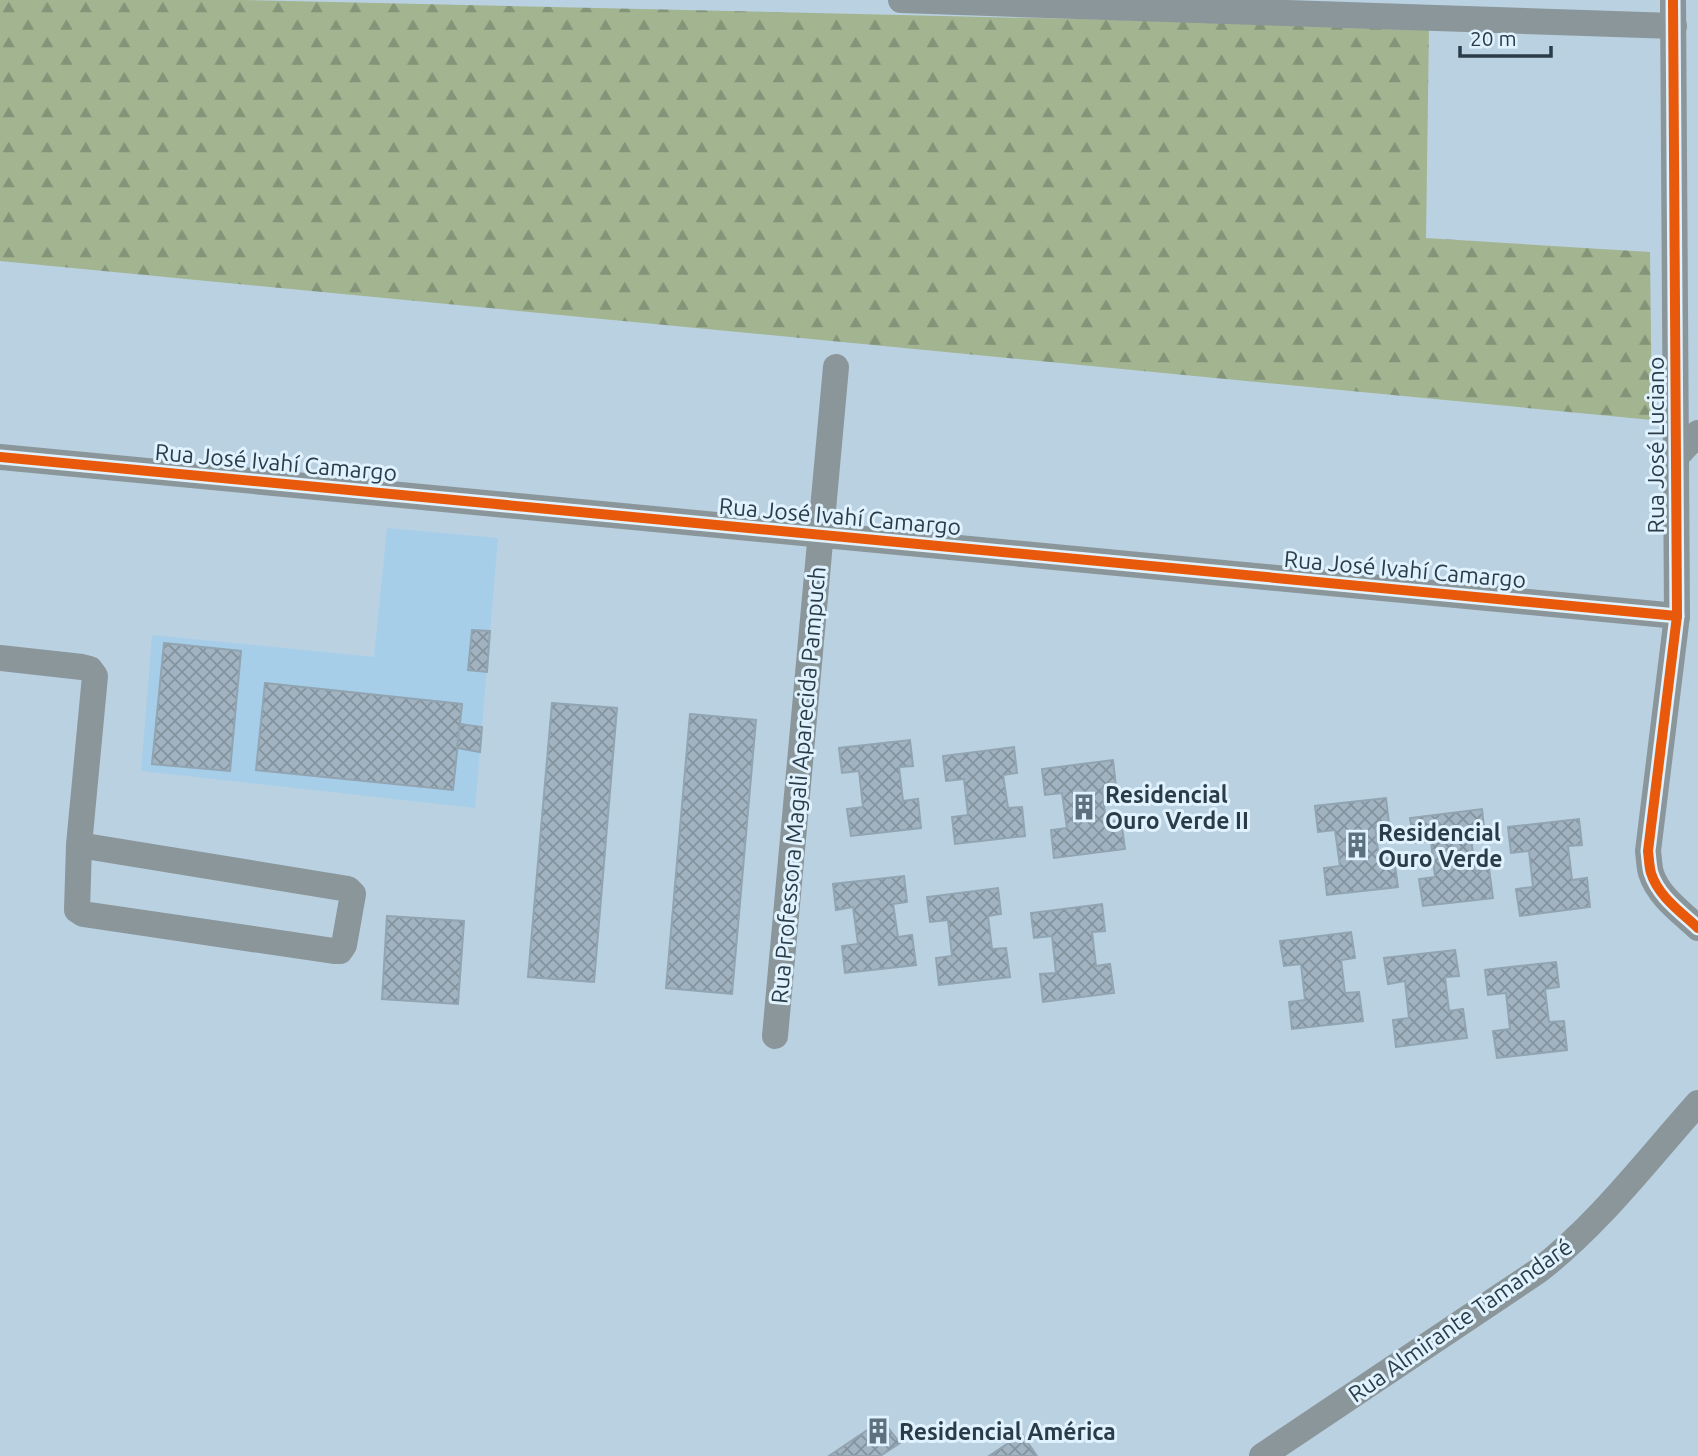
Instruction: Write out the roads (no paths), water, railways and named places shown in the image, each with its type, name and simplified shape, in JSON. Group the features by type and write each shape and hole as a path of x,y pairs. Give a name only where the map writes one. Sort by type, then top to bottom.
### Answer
{"street":[{"path":"901,0 1424,18 1674,13"},
{"path":"1403,0 1424,18"},
{"name":"Rua José Luciano","path":"1674,13 1677,615 1648,851 1651,873 1657,887 1673,906 1698,928"},
{"name":"Rua Professora Magali Aparecida Pampuch","path":"775,1036 836,367"},
{"path":"1676,457 1698,433"},
{"name":"Rua José Ivahí Camargo","path":"0,457 1677,615"},
{"path":"0,658 82,667 90,669 95,676 79,845 77,910 83,914 334,951 340,951 344,945 353,894 348,889 79,845"},
{"name":"Rua Almirante Tamandaré","path":"1262,1456 1561,1253 1588,1227 1698,1103"}],"place":[{"name":"Residencial Ouro Verde II","path":"1084,807"},
{"name":"Residencial Ouro Verde","path":"1357,845"},
{"name":"Residencial América","path":"878,1431"}]}
